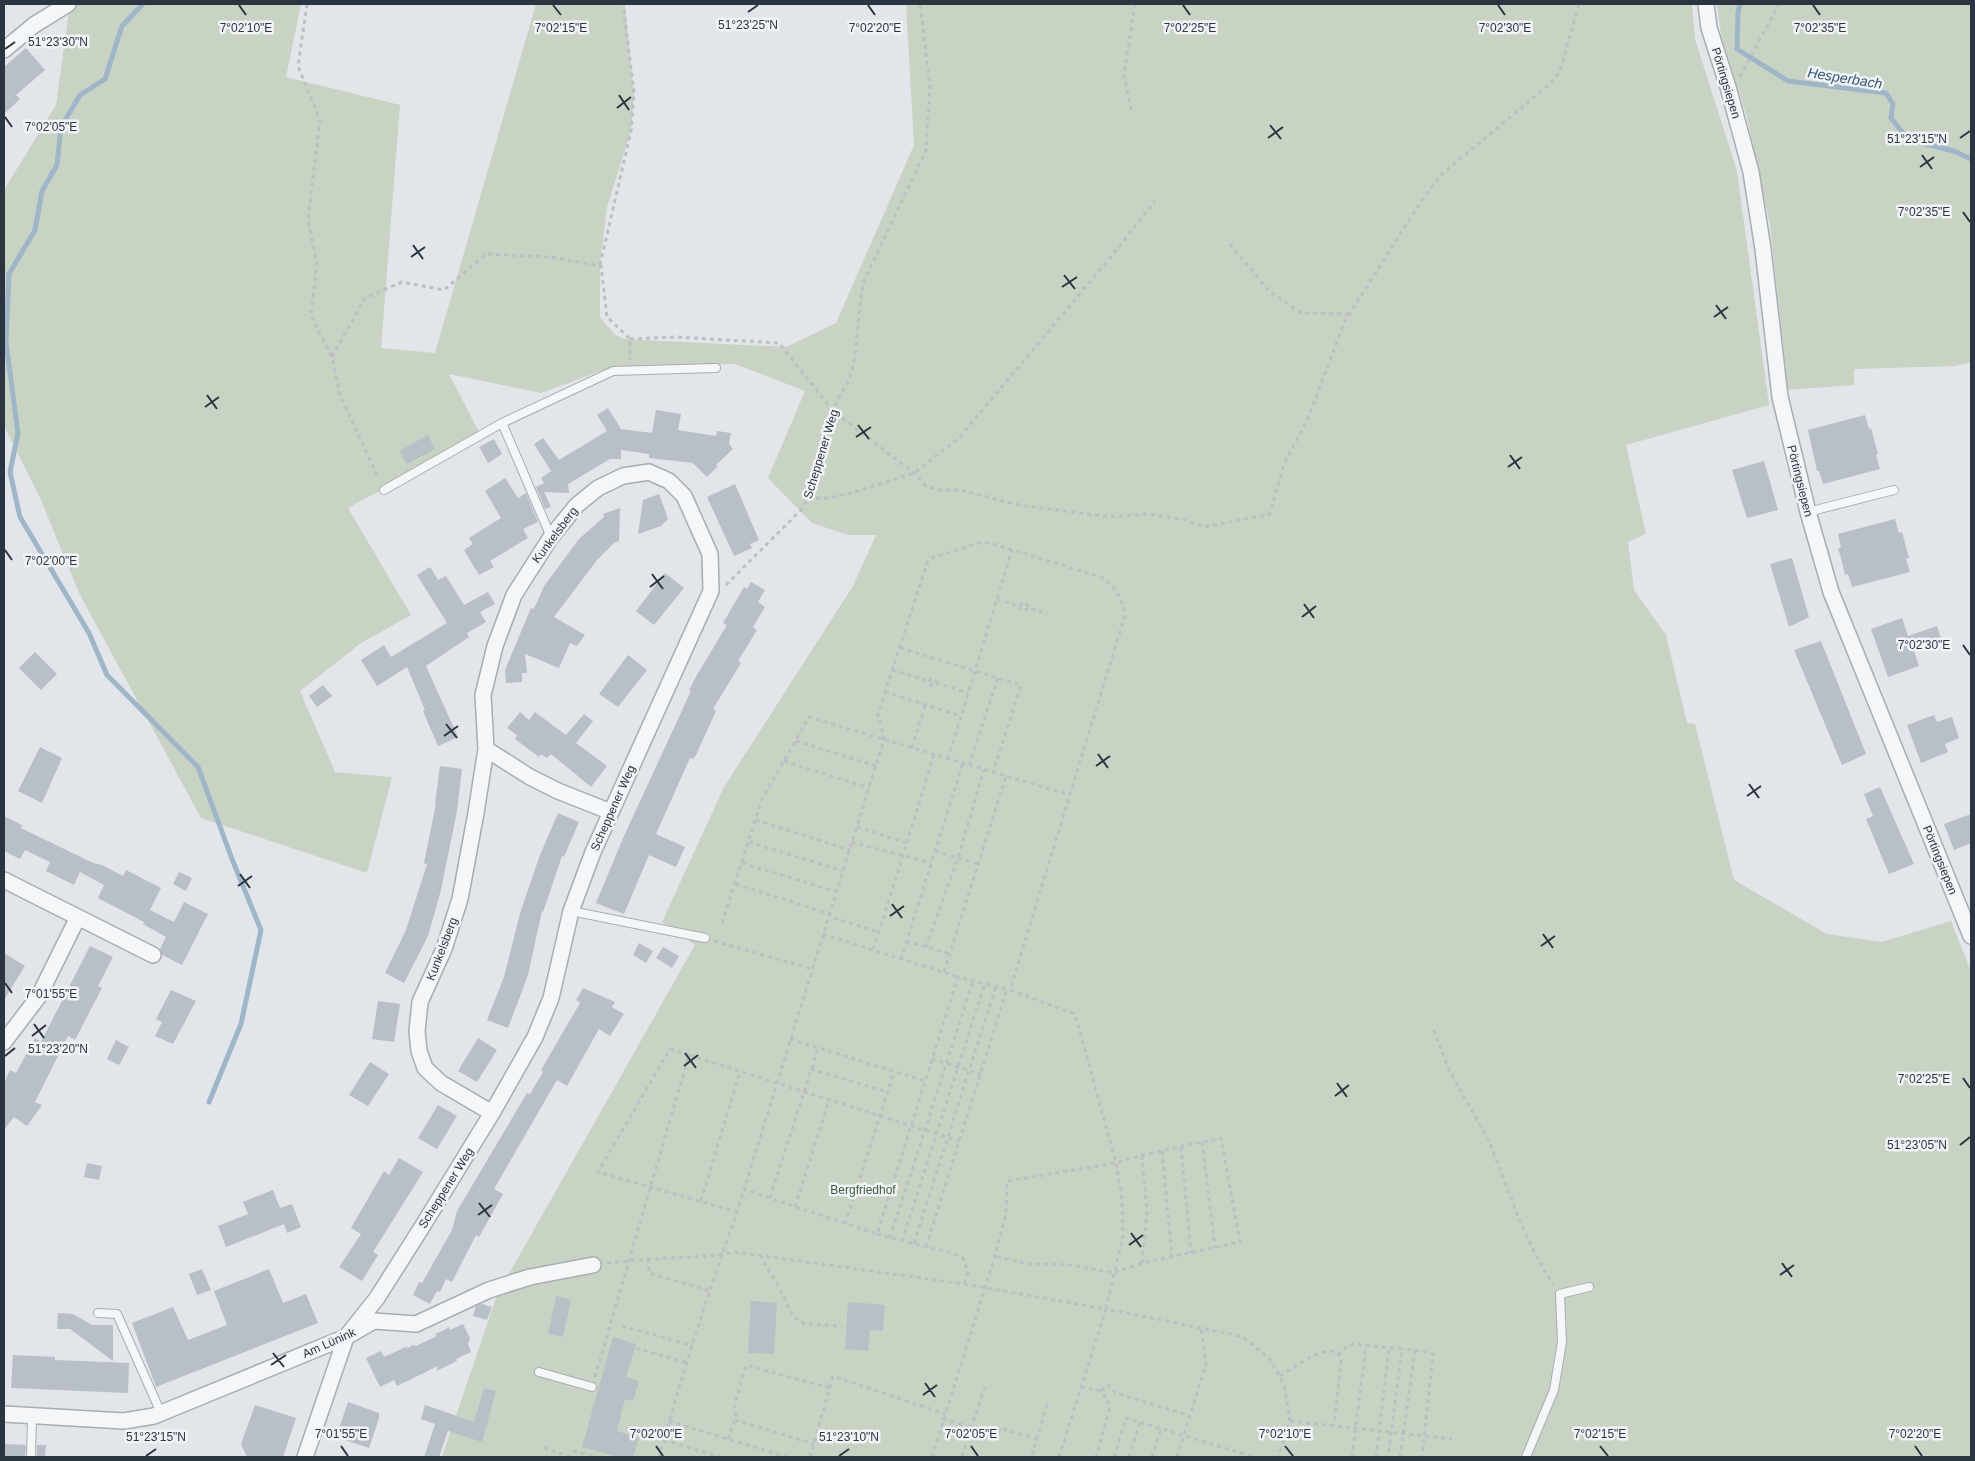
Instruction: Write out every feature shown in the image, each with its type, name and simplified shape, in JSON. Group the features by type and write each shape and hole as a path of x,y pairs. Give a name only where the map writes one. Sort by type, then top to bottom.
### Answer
{"street":[{"path":"4,50 34,25 68,4"},
{"name":"Pörtingsiepen","path":"1706,4 1709,28 1728,87 1751,172 1763,249 1780,397 1808,512 1831,592 1971,936"},
{"name":"Kunkelsberg","path":"492,1113 441,1083 425,1068 419,1051 417,1031 420,1002 444,949 460,899 486,749 483,695 495,646 514,595 552,537 577,505 598,488 623,476 649,472 669,481 684,496 710,554 711,591"},
{"name":"Scheppener Weg","path":"305,1457 346,1337 377,1298 492,1113 535,1037 551,998 571,911 593,852 711,591"},
{"path":"486,749 530,777 558,791 611,812"},
{"path":"4,880 153,955"},
{"path":"4,1042 39,996 78,917"},
{"name":"Am Lünink","path":"4,1414 124,1421 154,1416 346,1337 374,1321 416,1324 497,1288 530,1277 593,1265"}],"lane":[{"path":"384,490 502,423 612,371 716,368"},
{"path":"502,423 552,537"},
{"path":"1808,512 1894,490"},
{"path":"571,911 704,938"},
{"path":"1526,1457 1554,1390 1562,1342 1560,1294 1589,1287"},
{"path":"98,1313 117,1314 161,1413"},
{"path":"539,1372 592,1387"},
{"path":"31,1457 32,1416"}],"path":[{"path":"307,4 298,66 320,120 308,220 317,263 311,316 332,357 340,395 384,490"},
{"path":"623,4 634,93 632,131 600,265 607,316 630,339 630,369"},
{"name":"Scheppener Weg","path":"711,591 724,586 735,577 801,510 815,479 833,411 852,372 859,307 864,282 926,150 930,86 920,4"},
{"path":"1131,110 1124,75 1135,4"},
{"path":"630,339 675,337 779,343 833,411 914,473 926,486 939,490 962,490 1019,505 1110,516 1145,514 1182,519 1204,527 1270,514 1284,464 1308,418 1345,321 1420,203 1442,174 1550,84 1558,74 1579,4"},
{"path":"1747,67 1759,40 1779,4"},
{"path":"808,498 830,498 914,473 959,438 1109,259 1155,201"},
{"path":"1230,244 1269,291 1300,313 1350,314"},
{"path":"332,357 364,298 402,282 444,290 486,254 550,257 600,265"},
{"path":"659,1457 876,766 884,739 878,714 924,568 932,558 979,543 990,543 1100,577 1112,584 1123,604 1125,616 1009,989 926,1247"},
{"path":"948,759 1012,550"},
{"path":"997,599 1020,606 1023,612 1029,608"},
{"path":"1020,606 1025,602 1029,608 1048,614"},
{"path":"900,648 1021,685 993,772"},
{"path":"892,670 929,681 934,679 936,683 968,693"},
{"path":"969,765 998,678"},
{"path":"885,692 961,716"},
{"path":"912,748 925,705"},
{"path":"722,922 736,884 762,799 809,717 1070,795"},
{"path":"796,741 876,766"},
{"path":"873,950 934,754"},
{"path":"784,761 869,788"},
{"path":"901,958 963,763"},
{"path":"926,948 958,858 984,769"},
{"path":"944,972 1006,776"},
{"path":"756,820 850,850"},
{"path":"857,827 907,842"},
{"path":"749,842 843,871"},
{"path":"852,842 931,863"},
{"path":"935,851 978,864"},
{"path":"742,863 837,892"},
{"path":"736,884 879,932"},
{"path":"824,934 958,977 1009,989 1075,1014 1116,1164 1122,1199 1122,1236 1106,1309 1059,1457"},
{"path":"704,938 812,969"},
{"path":"906,941 950,954"},
{"path":"877,1234 958,977"},
{"path":"890,1238 973,980"},
{"path":"902,1241 985,984"},
{"path":"914,1244 996,986"},
{"path":"1434,1030 1450,1070 1489,1141 1521,1224 1539,1261 1560,1294"},
{"path":"790,1039 925,1081"},
{"path":"737,1212 598,1172 670,1048 959,1141"},
{"path":"770,1198 818,1048"},
{"path":"592,1387 689,1055"},
{"path":"932,1059 981,1074"},
{"path":"811,1069 887,1092"},
{"path":"701,1202 740,1072"},
{"path":"845,1224 894,1072"},
{"path":"795,1207 829,1100"},
{"path":"932,1457 995,1256 1006,1213 1007,1181 1116,1164 1142,1155 1221,1138 1240,1242 1142,1263 1114,1273 1072,1265 1029,1264 995,1256"},
{"path":"1202,1142 1215,1248"},
{"path":"1181,1147 1192,1253"},
{"path":"1162,1151 1172,1257"},
{"path":"1142,1155 1147,1212 1142,1263"},
{"path":"743,1189 890,1238 955,1254 963,1258 968,1272 964,1284"},
{"path":"593,1265 648,1259 722,1255 735,1252 964,1284 1201,1327 1244,1338 1269,1358 1284,1384 1290,1421 1278,1457"},
{"path":"760,1255 779,1287 793,1317 805,1324 842,1326"},
{"path":"648,1259 649,1273 710,1291"},
{"path":"622,1326 693,1346"},
{"path":"1177,1457 1206,1364 1201,1327"},
{"path":"1338,1354 1352,1344 1416,1350 1432,1354 1422,1457"},
{"path":"1352,1457 1366,1345"},
{"path":"636,1348 688,1363"},
{"path":"1376,1457 1389,1348"},
{"path":"1388,1457 1402,1349"},
{"path":"1400,1457 1416,1350"},
{"path":"1280,1376 1324,1351 1333,1351 1338,1354 1341,1362 1334,1426"},
{"path":"728,1439 736,1416 734,1407 746,1366 830,1388"},
{"path":"810,1457 833,1376 945,1414"},
{"path":"1101,1391 1108,1385 1116,1393 1190,1416"},
{"path":"962,1457 985,1386"},
{"path":"1081,1387 1101,1391 1110,1407 1096,1457"},
{"path":"1031,1457 1048,1400"},
{"path":"1114,1457 1126,1418 1254,1457"},
{"path":"943,1419 998,1434 1000,1428 1036,1439"},
{"path":"735,1420 814,1444"},
{"path":"669,1421 787,1457"},
{"path":"1290,1421 1452,1439"},
{"path":"1129,1457 1140,1422"},
{"path":"1152,1457 1160,1429"},
{"path":"664,1440 720,1457"},
{"path":"544,1448 571,1457"},
{"path":"573,1451 596,1457"}],"green space":[{"name":"Bergfriedhof","path":"70,4 301,4 286,77 400,105 381,348 435,353 536,4 625,4 634,93 631,131 607,207 600,265 600,317 614,334 624,339 786,347 836,323 914,145 906,4 1692,4 1695,39 1737,171 1769,405 1626,445 1646,534 1628,542 1634,590 1666,635 1687,723 1695,724 1734,880 1827,934 1882,942 1951,921 1971,972 1971,1457 442,1457 497,1295 695,945 662,922 724,787 853,586 876,535 848,535 812,523 768,478 805,391 735,364 609,368 541,393 449,374 481,436 348,508 411,615 361,643 300,691 335,772 392,777 367,873 201,818 79,593 41,500 4,426 4,190 56,105"},
{"path":"1717,4 1971,4 1971,362 1955,366 1854,369 1854,385 1788,390 1770,225 1747,118 1721,35"}],"building":[{"path":"26,48 45,70 16,95 20,99 4,114 4,67"},
{"path":"608,408 621,429 652,433 656,410 681,414 678,430 716,436 717,431 731,433 729,444 733,449 716,465 718,466 707,477 693,463 649,458 649,454 621,450 621,459 610,459 568,484 569,493 544,492 551,507 545,509 536,487 544,483 541,478 551,471 534,444 543,438 559,460 607,431 597,415"},
{"path":"1865,415 1869,429 1871,428 1880,469 1823,484 1819,471 1817,471 1808,430"},
{"path":"428,435 435,449 407,464 399,451"},
{"path":"494,439 502,454 488,463 479,447"},
{"path":"1764,461 1778,510 1747,518 1732,470"},
{"path":"505,478 518,498 526,493 538,522 523,529 528,538 490,561 494,567 479,575 464,550 473,544 469,538 501,518 485,491"},
{"path":"735,484 759,540 750,544 752,548 734,556 707,497"},
{"path":"659,494 668,519 661,526 638,534 643,500"},
{"path":"620,508 619,541 614,543 597,560 554,617 585,635 577,646 570,643 559,668 525,654 527,673 522,673 522,682 506,683 505,670 531,608 534,609 544,586 579,539 604,517 603,514"},
{"path":"1895,519 1899,533 1902,532 1909,558 1906,559 1910,572 1852,587 1848,574 1845,575 1838,548 1841,548 1838,534"},
{"path":"1792,558 1809,617 1789,627 1770,564"},
{"path":"430,567 438,580 446,576 464,605 488,592 495,604 480,612 486,622 467,633 469,637 426,666 458,737 438,746 407,667 377,686 361,660 384,645 391,657 447,623 417,575"},
{"path":"665,573 684,588 654,625 636,611"},
{"path":"751,582 765,590 758,602 765,607 753,627 757,630 738,661 741,663 713,709 716,711 696,755 693,759 690,758 656,834 685,847 676,867 649,855 624,914 596,903 624,836 691,691 689,690 727,625 723,623 744,587 747,589"},
{"path":"1902,618 1908,636 1937,626 1942,641 1914,651 1919,666 1888,677 1871,629"},
{"path":"1821,641 1866,754 1842,765 1794,650"},
{"path":"35,652 57,674 41,690 19,668"},
{"path":"628,655 647,670 618,707 599,694"},
{"path":"323,685 332,696 317,707 309,696"},
{"path":"520,712 529,720 535,712 566,735 584,714 593,721 576,743 607,766 591,787 551,754 547,758 541,754 539,757 515,739 517,735 507,728"},
{"path":"1934,715 1937,722 1952,717 1959,738 1945,744 1948,752 1921,763 1907,725"},
{"path":"40,747 62,758 42,803 18,791"},
{"path":"440,766 462,769 457,811 441,890 428,936 404,983 385,973 406,930 427,864 424,863 436,804"},
{"path":"1880,787 1914,864 1889,874 1866,819 1873,816 1864,794"},
{"path":"558,813 579,822 564,857 562,856 542,911 528,975 508,1028 487,1020 504,977 521,910 540,855"},
{"path":"1971,814 1971,843 1954,850 1944,824"},
{"path":"4,816 22,825 21,828 93,863 102,865 123,876 126,870 161,888 150,910 174,922 184,902 208,914 182,965 162,955 160,949 166,937 143,924 144,922 98,898 104,885 80,872 74,885 46,871 50,862 25,850 20,859 4,851"},
{"path":"179,872 192,878 186,891 173,884"},
{"path":"639,943 653,951 646,963 633,955"},
{"path":"90,946 113,957 98,986 102,988 75,1040 68,1036 35,1102 42,1105 27,1126 14,1117 4,1130 4,1083 10,1070 16,1073 35,1038 41,1042"},
{"path":"663,947 679,956 672,968 656,958"},
{"path":"4,953 25,966 4,1000"},
{"path":"583,988 615,1002 612,1007 624,1014 610,1036 599,1029 567,1086 557,1080 494,1189 503,1194 479,1237 476,1235 452,1282 446,1279 440,1292 437,1291 430,1304 413,1295 419,1282 422,1283 452,1230 457,1211 527,1093 530,1094 543,1072 541,1070 580,1003 576,1000"},
{"path":"171,990 196,1001 173,1044 155,1036 162,1022 156,1019"},
{"path":"378,1001 400,1004 394,1042 372,1039"},
{"path":"478,1038 497,1050 477,1082 458,1071"},
{"path":"116,1040 129,1047 119,1065 107,1059"},
{"path":"370,1062 389,1074 368,1106 349,1095"},
{"path":"438,1105 457,1116 437,1149 418,1138"},
{"path":"399,1158 423,1172 373,1252 378,1255 362,1281 339,1267 361,1234 351,1228 384,1171 389,1175"},
{"path":"87,1163 102,1166 99,1180 84,1177"},
{"path":"273,1190 280,1208 292,1204 301,1227 287,1233 284,1224 226,1247 218,1226 248,1214 243,1202"},
{"path":"202,1269 211,1290 197,1295 189,1274"},
{"path":"269,1269 283,1303 306,1294 318,1323 156,1387 132,1323 173,1307 188,1340 227,1325 214,1291"},
{"path":"556,1296 571,1300 563,1337 548,1334"},
{"path":"751,1301 777,1303 774,1354 748,1353"},
{"path":"848,1302 885,1305 883,1331 870,1330 868,1351 845,1349"},
{"path":"482,1304 492,1307 487,1320 473,1316 476,1306"},
{"path":"58,1313 73,1314 92,1325 113,1325 113,1361 70,1329 57,1329"},
{"path":"463,1324 470,1338 468,1344 471,1352 436,1371 438,1366 397,1386 394,1380 380,1387 366,1358 381,1351 384,1357 408,1346 406,1349 413,1345 416,1346 437,1336 435,1334 449,1327 450,1330"},
{"path":"613,1337 636,1344 626,1377 639,1381 633,1401 625,1399 617,1431 639,1438 633,1457 618,1457 582,1447"},
{"path":"13,1355 55,1357 55,1360 129,1363 128,1393 11,1388"},
{"path":"484,1388 496,1391 482,1442 448,1431 439,1457 424,1457 435,1424 421,1419 425,1405 474,1422"},
{"path":"348,1402 379,1413 369,1448 336,1437"},
{"path":"255,1405 296,1418 283,1457 247,1457 241,1444"},
{"path":"4,1444 26,1445 25,1457 4,1457"},
{"path":"37,1445 46,1445 45,1457 37,1457"}],"waterway":[{"path":"143,4 122,26 105,79 80,95 61,127 57,165 42,191 35,230 9,274 6,342 18,433 10,472 20,517 89,633 107,675 198,767 261,930 241,1024 209,1102"},
{"name":"Hesperbach","path":"1740,4 1737,49 1788,81 1886,93 1893,104 1891,118 1906,137 1921,143 1954,151 1971,159"}]}
